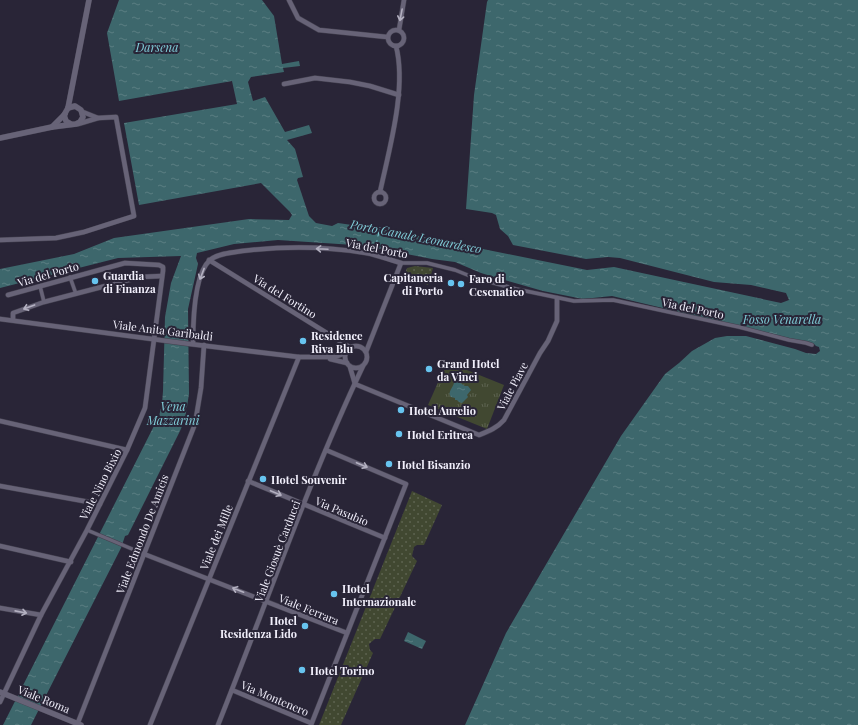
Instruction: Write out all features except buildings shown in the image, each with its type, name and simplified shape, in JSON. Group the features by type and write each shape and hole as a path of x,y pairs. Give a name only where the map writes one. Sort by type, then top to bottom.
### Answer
{"street":[{"path":"52,128 65,114 68,108 89,0"},
{"path":"289,0 298,18 319,30 387,37"},
{"path":"399,30 404,0"},
{"path":"391,30 399,30 403,34 404,39 401,44 396,46 390,44 387,37 391,30"},
{"path":"380,192 399,95 399,60 396,46"},
{"path":"284,84 315,78 370,86 399,95"},
{"path":"70,95 75,106 80,108 83,112 98,118"},
{"path":"68,108 75,106"},
{"path":"78,124 83,117 83,112"},
{"path":"65,114 66,121 71,124"},
{"path":"0,138 71,124 78,124 98,118 116,117 134,216 84,232 56,238 0,240"},
{"name":"Via del Porto","path":"209,260 220,255 285,247 367,253 401,263 427,263 455,270 475,278 516,290 583,302 613,300 739,327 806,343 812,346"},
{"path":"193,344 193,314 200,276 209,260"},
{"name":"Via del Fortino","path":"209,260 351,348"},
{"name":"Via del Porto","path":"8,295 125,263 163,267"},
{"path":"348,365 357,368 363,366 367,359 366,352 401,263"},
{"name":"Viale Nino Bixio","path":"0,702 41,615 89,531 145,408 163,267"},
{"path":"13,320 13,313 44,302 140,277 162,276"},
{"path":"70,277 76,294"},
{"path":"40,286 44,302"},
{"name":"Viale Piave","path":"355,384 479,435 490,431 504,420 548,341 557,321 557,298"},
{"name":"Viale Anita Garibaldi","path":"0,319 298,357 337,357 346,353"},
{"name":"Viale Edmondo De Amicis","path":"79,724 195,424 201,388 204,345"},
{"path":"355,384 345,356 346,353 351,348 358,346 366,352"},
{"name":"Viale dei Mille","path":"150,725 298,357"},
{"name":"Viale Anita Garibaldi","path":"324,358 348,365"},
{"name":"Viale Giosuè Carducci","path":"218,725 326,450 363,366"},
{"path":"0,422 127,450"},
{"path":"311,724 406,484 326,450"},
{"name":"Via Pasubio","path":"248,481 385,538"},
{"path":"0,486 100,504"},
{"name":"Viale Ferrara","path":"89,531 347,633"},
{"path":"0,546 71,562"},
{"path":"0,608 41,615"},
{"name":"Via Montenero","path":"232,690 311,724"},
{"name":"Viale Roma","path":"5,694 79,724"}],"green space":[{"path":"415,266 433,268 428,285 404,276 407,268"},
{"path":"447,362 504,385 487,429 428,405"},
{"path":"412,491 442,505 424,545 417,545 414,547 412,556 417,561 380,639 375,639 369,644 370,650 373,653 341,725 319,725"}],"water":[{"path":"119,0 262,0 274,16 282,64 299,61 300,66 283,68 284,72 251,77 248,82 253,101 265,97 285,132 309,125 312,133 287,140 295,149 303,177 298,178 297,180 309,216 316,223 332,226 338,223 408,233 587,270 614,267 781,303 789,300 786,293 751,285 714,282 620,258 608,257 586,259 513,245 508,236 500,229 496,215 466,209 474,95 487,2 488,0 858,0 858,725 465,725 506,633 621,436 665,374 692,351 715,338 727,336 746,336 806,353 816,354 820,351 819,347 814,344 612,296 583,299 543,291 481,273 455,262 354,245 278,240 234,244 197,253 196,258 198,264 188,309 189,394 185,419 128,535 125,536 121,548 31,725 3,725 159,416 163,391 165,317 171,283 181,256 118,258 0,288 0,269 74,254 114,238 249,219 289,220 292,215 261,183 139,205 124,123 237,104 232,81 119,101 107,33"},
{"path":"457,381 465,386 468,386 471,390 467,395 468,397 462,403 455,400 455,398 451,397 450,395 454,383"},
{"path":"408,632 426,641 422,649 404,641"}],"ferry route":[{"path":"374,254 380,227"}],"place":[{"name":"Guardia di Finanza","path":"95,281"},
{"name":"Capitaneria di Porto","path":"451,283"},
{"name":"Faro di Cesenatico","path":"461,284"},
{"name":"Residence Riva Blu","path":"303,341"},
{"name":"Grand Hotel da Vinci","path":"429,369"},
{"name":"Hotel Aurelio","path":"401,410"},
{"name":"Hotel Eritrea","path":"399,434"},
{"name":"Hotel Bisanzio","path":"389,464"},
{"name":"Hotel Souvenir","path":"263,479"},
{"name":"Hotel Internazionale","path":"334,594"},
{"name":"Hotel Residenza Lido","path":"305,626"},
{"name":"Hotel Torino","path":"302,670"}],"water label":[{"name":"Darsena","path":"157,47"},
{"name":"Porto Canale Leonardesco","path":"416,236"},
{"name":"Fosso Venarella","path":"782,319"},
{"name":"Vena Mazzarini","path":"173,413"}]}
